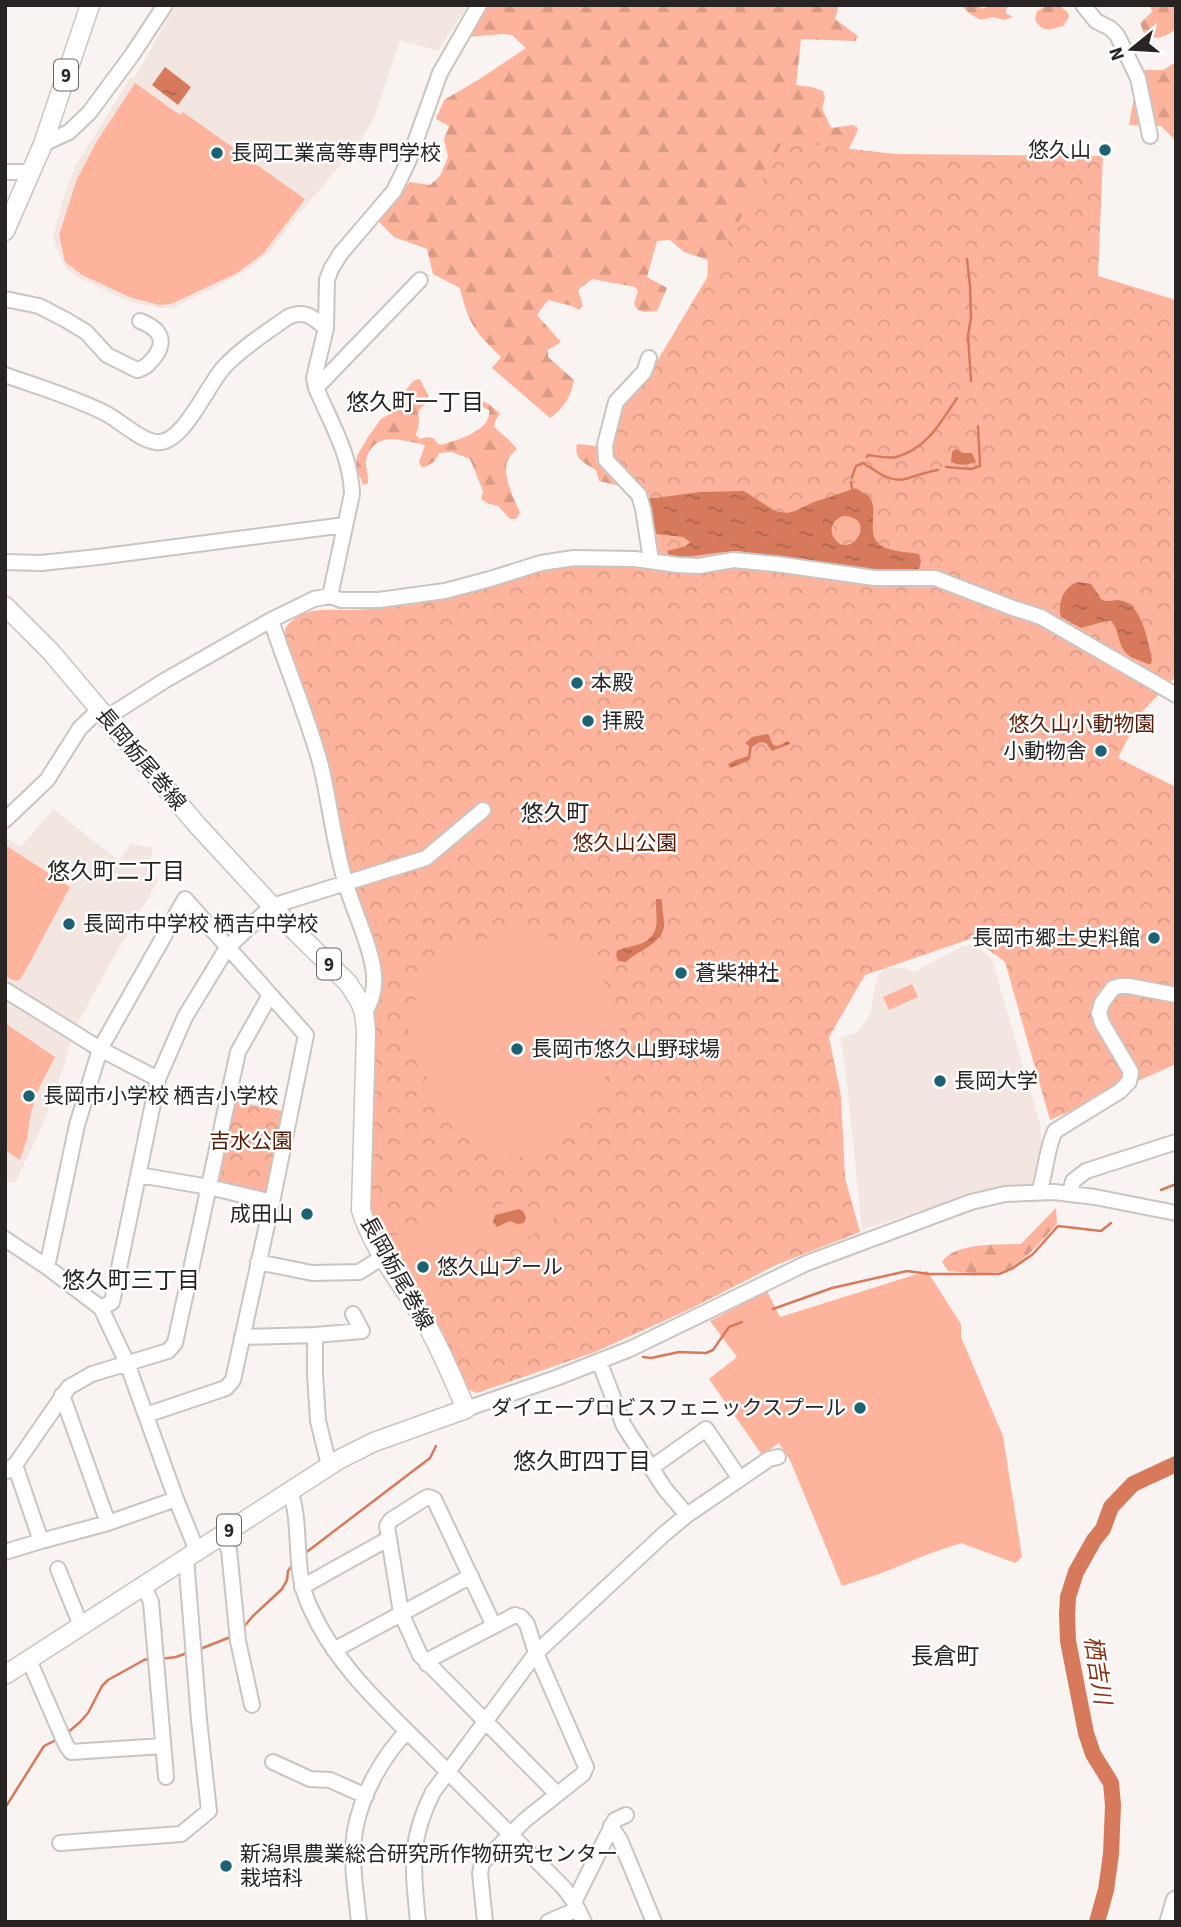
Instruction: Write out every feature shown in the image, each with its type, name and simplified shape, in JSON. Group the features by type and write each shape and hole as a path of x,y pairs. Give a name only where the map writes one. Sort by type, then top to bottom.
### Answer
{"main road":[{"name":"9","path":"5,231 43,144 89,5"},
{"name":"長岡栃尾巻線","path":"5,606 51,652 198,826 348,983 360,1002 366,1031 361,1210 365,1224 383,1257 423,1318 466,1409"},
{"name":"9","path":"5,1675 329,1465 374,1442 466,1409"}],"street":[{"path":"43,144 69,132 89,113 132,55 164,5"},
{"path":"330,596 352,494 352,479 343,448 314,378 326,328 327,280 341,253 394,191 408,162 440,73 479,5"},
{"path":"1083,5 1096,22 1110,28 1117,35 1138,78 1150,136"},
{"path":"5,172 31,172"},
{"path":"316,388 420,280"},
{"path":"5,299 39,306 66,320 86,332 107,355 137,370 142,369 156,356 161,341 153,326 140,321"},
{"path":"5,375 46,388 104,412 158,443 174,436 185,425 227,364 288,317 299,313 307,314 326,328"},
{"path":"649,358 644,372 616,402 604,455 639,495 651,560"},
{"path":"5,562 98,557 345,525"},
{"path":"5,820 47,780 80,728 271,620 314,599 330,596 355,601 445,591 557,559 651,560 699,566 733,560 875,579 935,578 1041,617 1176,695"},
{"path":"271,620 321,767 333,836 345,884 370,955 374,986 372,1002 364,1013"},
{"path":"101,1308 112,1302 158,1079 185,1017 227,948 272,906 426,858 483,810"},
{"path":"47,1267 78,1125 100,1049 185,899 306,1035 233,1380 226,1388 146,1415"},
{"path":"1039,1192 1055,1131 1120,1091 1129,1082 1131,1072 1102,1023 1099,1013 1102,1003 1114,988 1120,986 1176,995"},
{"path":"5,990 100,1049 158,1079"},
{"path":"41,1541 10,1469 69,1387 92,1374 168,1350 175,1343 238,1052 270,995"},
{"path":"1070,1194 1073,1181 1086,1171 1176,1142"},
{"path":"139,1175 209,1187 272,1202"},
{"path":"466,1409 598,1361 677,1327 777,1277 857,1243 971,1202 1039,1192 1070,1194 1176,1213"},
{"path":"5,1240 47,1267 101,1308 127,1363 176,1499 191,1554 198,1720 209,1811 181,1834 60,1843"},
{"path":"258,1262 312,1273 359,1272 383,1257"},
{"path":"242,1336 362,1331 353,1314"},
{"path":"315,1335 318,1421 329,1465"},
{"path":"598,1361 624,1426 665,1489 687,1516"},
{"path":"62,1395 108,1523"},
{"path":"651,1468 706,1429 740,1479"},
{"path":"418,1922 413,1864 421,1817 433,1792 536,1653 663,1535 769,1459 778,1457"},
{"path":"290,1490 297,1513 297,1551 302,1587 318,1624 334,1650 355,1679 564,1888 578,1911"},
{"path":"5,1552 108,1523 176,1499"},
{"path":"494,1626 434,1499 424,1499 391,1520 387,1527 388,1539 401,1613 419,1655 557,1794"},
{"path":"221,1535 229,1549 238,1641 252,1705"},
{"path":"302,1587 388,1539"},
{"path":"58,1569 81,1626"},
{"path":"334,1650 471,1576"},
{"path":"144,1585 152,1602 166,1777"},
{"path":"427,1664 432,1658 515,1615 521,1617 527,1624 536,1653 586,1767 583,1774 510,1833 480,1867 485,1922"},
{"path":"29,1660 71,1752 163,1746"},
{"path":"359,1922 355,1885 355,1831 366,1797 386,1755 407,1731"},
{"path":"273,1762 310,1779 330,1780 366,1797"},
{"path":"548,1922 578,1911 611,1826 615,1820 626,1815"},
{"path":"611,1826 620,1840 654,1922"}],"shaded area":[{"name":"長岡工業高等専門学校","path":"176,5 468,5 438,51 400,40 375,116 360,142 270,252 247,270 218,286 172,308 160,308 131,302 79,278 66,269 55,245 54,234 75,167 131,77 135,77"},
{"name":"長岡市中学校 栖吉中学校","path":"53,809 119,861 131,844 153,848 148,873 159,879 75,1028 5,985 5,838 21,847"},
{"name":"長岡大学","path":"975,943 992,960 1040,1124 1044,1168 1039,1187 974,1193 862,1230 840,1038 858,1032 871,1013 878,975 886,968 904,968 914,972 961,947"},
{"name":"長岡市小学校 栖吉小学校","path":"5,992 72,1035 64,1066 42,1126 15,1183 5,1181"}],"green space":[{"path":"489,5 839,5 835,19 858,36 855,41 801,39 796,85 823,91 825,98 822,108 831,128 853,125 858,128 857,132 848,154 641,491 599,481 596,470 578,457 577,444 596,446 614,441 707,288 708,260 684,252 670,240 657,241 647,277 667,288 657,311 638,310 634,304 638,291 635,287 592,279 578,290 583,306 579,310 548,300 537,315 561,342 548,350 548,357 574,380 566,402 550,418 492,368 501,357 474,326 460,288 433,274 427,249 394,237 378,221 400,197 409,182 430,185 440,176 448,157 444,139 449,126 436,119 444,100 526,48 512,35 469,37"},
{"path":"961,5 977,5 982,9 992,5 1008,5 1005,11 1013,17 1004,20 993,17 981,20"},
{"path":"1048,5 1059,5 1068,13 1069,17 1063,26 1047,29 1035,20 1037,11"},
{"path":"1150,5 1176,5 1176,29 1161,37 1145,36 1140,23 1152,12"},
{"path":"1176,62 1176,141 1161,126 1129,125 1139,70 1163,70"},
{"path":"135,83 180,115 183,112 305,199 263,254 237,273 171,304 159,305 132,298 82,275 65,262 59,235 77,179 97,141"},
{"name":"悠久山公園","path":"783,141 895,154 1103,156 1098,276 1176,300 1176,676 1141,713 1118,758 1176,787 1176,1064 1050,1120 1005,962 973,938 865,975 829,1037 841,1096 845,1178 860,1232 776,1265 688,1310 595,1352 477,1393 459,1386 378,1240 367,1206 373,1018 378,985 286,653 285,629 298,617 313,611 422,603 546,570 594,566 655,569 645,505 610,457 620,405 647,378 720,256"},
{"path":"420,379 428,395 427,404 419,412 416,435 420,439 433,438 439,445 463,438 479,429 485,424 489,410 472,404 472,399 488,404 500,414 494,427 517,449 509,458 506,471 520,513 516,519 510,519 498,506 481,499 483,491 470,459 452,452 439,453 433,462 422,468 419,462 425,445 390,439 376,444 366,460 368,483 363,485 356,467 357,456 381,419 390,414 413,381"},
{"path":"575,803 588,808 593,821 588,834 575,839 562,834 557,821 562,808"},
{"path":"5,845 70,887 20,980 15,981 5,976"},
{"name":"長岡市悠久山野球場","path":"510,932 553,938 576,949 585,957 602,978 614,1005 620,1043 618,1054 608,1072 572,1122 536,1151 509,1159 486,1154 473,1144 460,1128 425,1073 411,1040 408,1024 418,993 426,979 449,956 478,941"},
{"path":"912,984 918,997 889,1010 883,997"},
{"path":"5,1023 55,1057 39,1088 20,1160 5,1150"},
{"name":"吉水公園","path":"230,1100 287,1112 269,1196 213,1184"},
{"name":"悠久山プール","path":"473,1189 486,1213 504,1203 554,1211 553,1223 502,1251 494,1239 424,1282 442,1311 428,1319 382,1244"},
{"path":"1056,1208 1057,1224 1030,1252 1007,1269 986,1273 948,1271 942,1262 948,1256 967,1248 1021,1244"},
{"name":"ダイエープロビスフェニックスプール","path":"927,1271 961,1324 961,1337 1003,1436 1022,1557 1015,1563 961,1543 842,1586 790,1460 779,1443 762,1455 709,1379 737,1357 710,1321 767,1291 780,1317"}],"water":[{"path":"165,67 191,87 178,105 152,85"},
{"path":"956,449 963,453 972,453 976,462 964,465 951,462 952,452"},
{"path":"856,488 870,498 873,504 873,532 879,544 898,551 919,554 919,569 879,570 737,551 669,556 667,551 686,546 690,542 683,537 656,534 648,499 700,492 744,491 775,511 787,513","holes":["843,516 854,518 861,530 858,536 854,542 840,544 832,534 833,524"]},
{"path":"1078,582 1091,584 1102,600 1118,600 1133,607 1146,633 1151,664 1126,653 1110,620 1081,628 1061,617 1063,596 1069,587"},
{"path":"767,734 773,745 778,746 788,741 790,744 772,751 766,743 760,742 752,747 750,760 730,768 728,764 748,756 749,746 745,743 752,737"},
{"path":"656,899 661,899 662,902 664,924 660,936 626,962 618,961 617,951 640,944 652,936 656,925"},
{"path":"519,1209 526,1217 524,1223 510,1221 497,1227 493,1222 495,1215"}],"waterway":[{"path":"967,259 970,286 971,317 968,336 971,381"},
{"path":"867,457 896,457 916,448 932,433 957,398"},
{"path":"946,467 971,469 980,466 978,426"},
{"path":"852,477 856,466 863,463 882,475 899,480 938,470"},
{"path":"851,482 852,489"},
{"path":"1161,1190 1176,1184"},
{"path":"773,1309 832,1288 907,1271 930,1274 999,1274 1033,1254 1058,1226 1101,1231 1111,1223"},
{"path":"643,1357 679,1352 706,1353 713,1350 729,1327 742,1322"},
{"path":"304,1554 430,1458 436,1446"},
{"name":"栖吉川","path":"1097,1922 1106,1890 1111,1854 1113,1805 1111,1783 1093,1754 1086,1733 1068,1641 1068,1597 1076,1572 1103,1529 1111,1507 1133,1484 1176,1464"},
{"path":"241,1630 282,1589 294,1563"},
{"path":"200,1649 233,1636"},
{"path":"160,1659 187,1653"},
{"path":"66,1734 88,1713 108,1680 149,1659"},
{"path":"5,1808 44,1746 58,1739"}],"place":[{"name":"悠久山","path":"1105,150"},
{"name":"長岡工業高等専門学校","path":"217,153"},
{"name":"本殿","path":"577,683"},
{"name":"拝殿","path":"588,721"},
{"name":"小動物舎","path":"1101,751"},
{"name":"長岡市中学校 栖吉中学校","path":"69,924"},
{"name":"長岡市郷土史料館","path":"1154,938"},
{"name":"蒼柴神社","path":"681,973"},
{"name":"長岡市悠久山野球場","path":"517,1049"},
{"name":"長岡大学","path":"940,1081"},
{"name":"長岡市小学校 栖吉小学校","path":"29,1096"},
{"name":"成田山","path":"307,1214"},
{"name":"悠久山プール","path":"423,1267"},
{"name":"ダイエープロビスフェニックスプール","path":"860,1408"},
{"name":"新潟県農業総合研究所作物研究センター 栽培科","path":"226,1866"}],"district":[{"name":"悠久町一丁目","path":"415,402"},
{"name":"悠久町","path":"555,813"},
{"name":"悠久町二丁目","path":"116,871"},
{"name":"悠久町三丁目","path":"131,1280"},
{"name":"悠久町四丁目","path":"582,1461"},
{"name":"長倉町","path":"945,1656"}],"park label":[{"name":"悠久山小動物園","path":"1082,724"}]}
